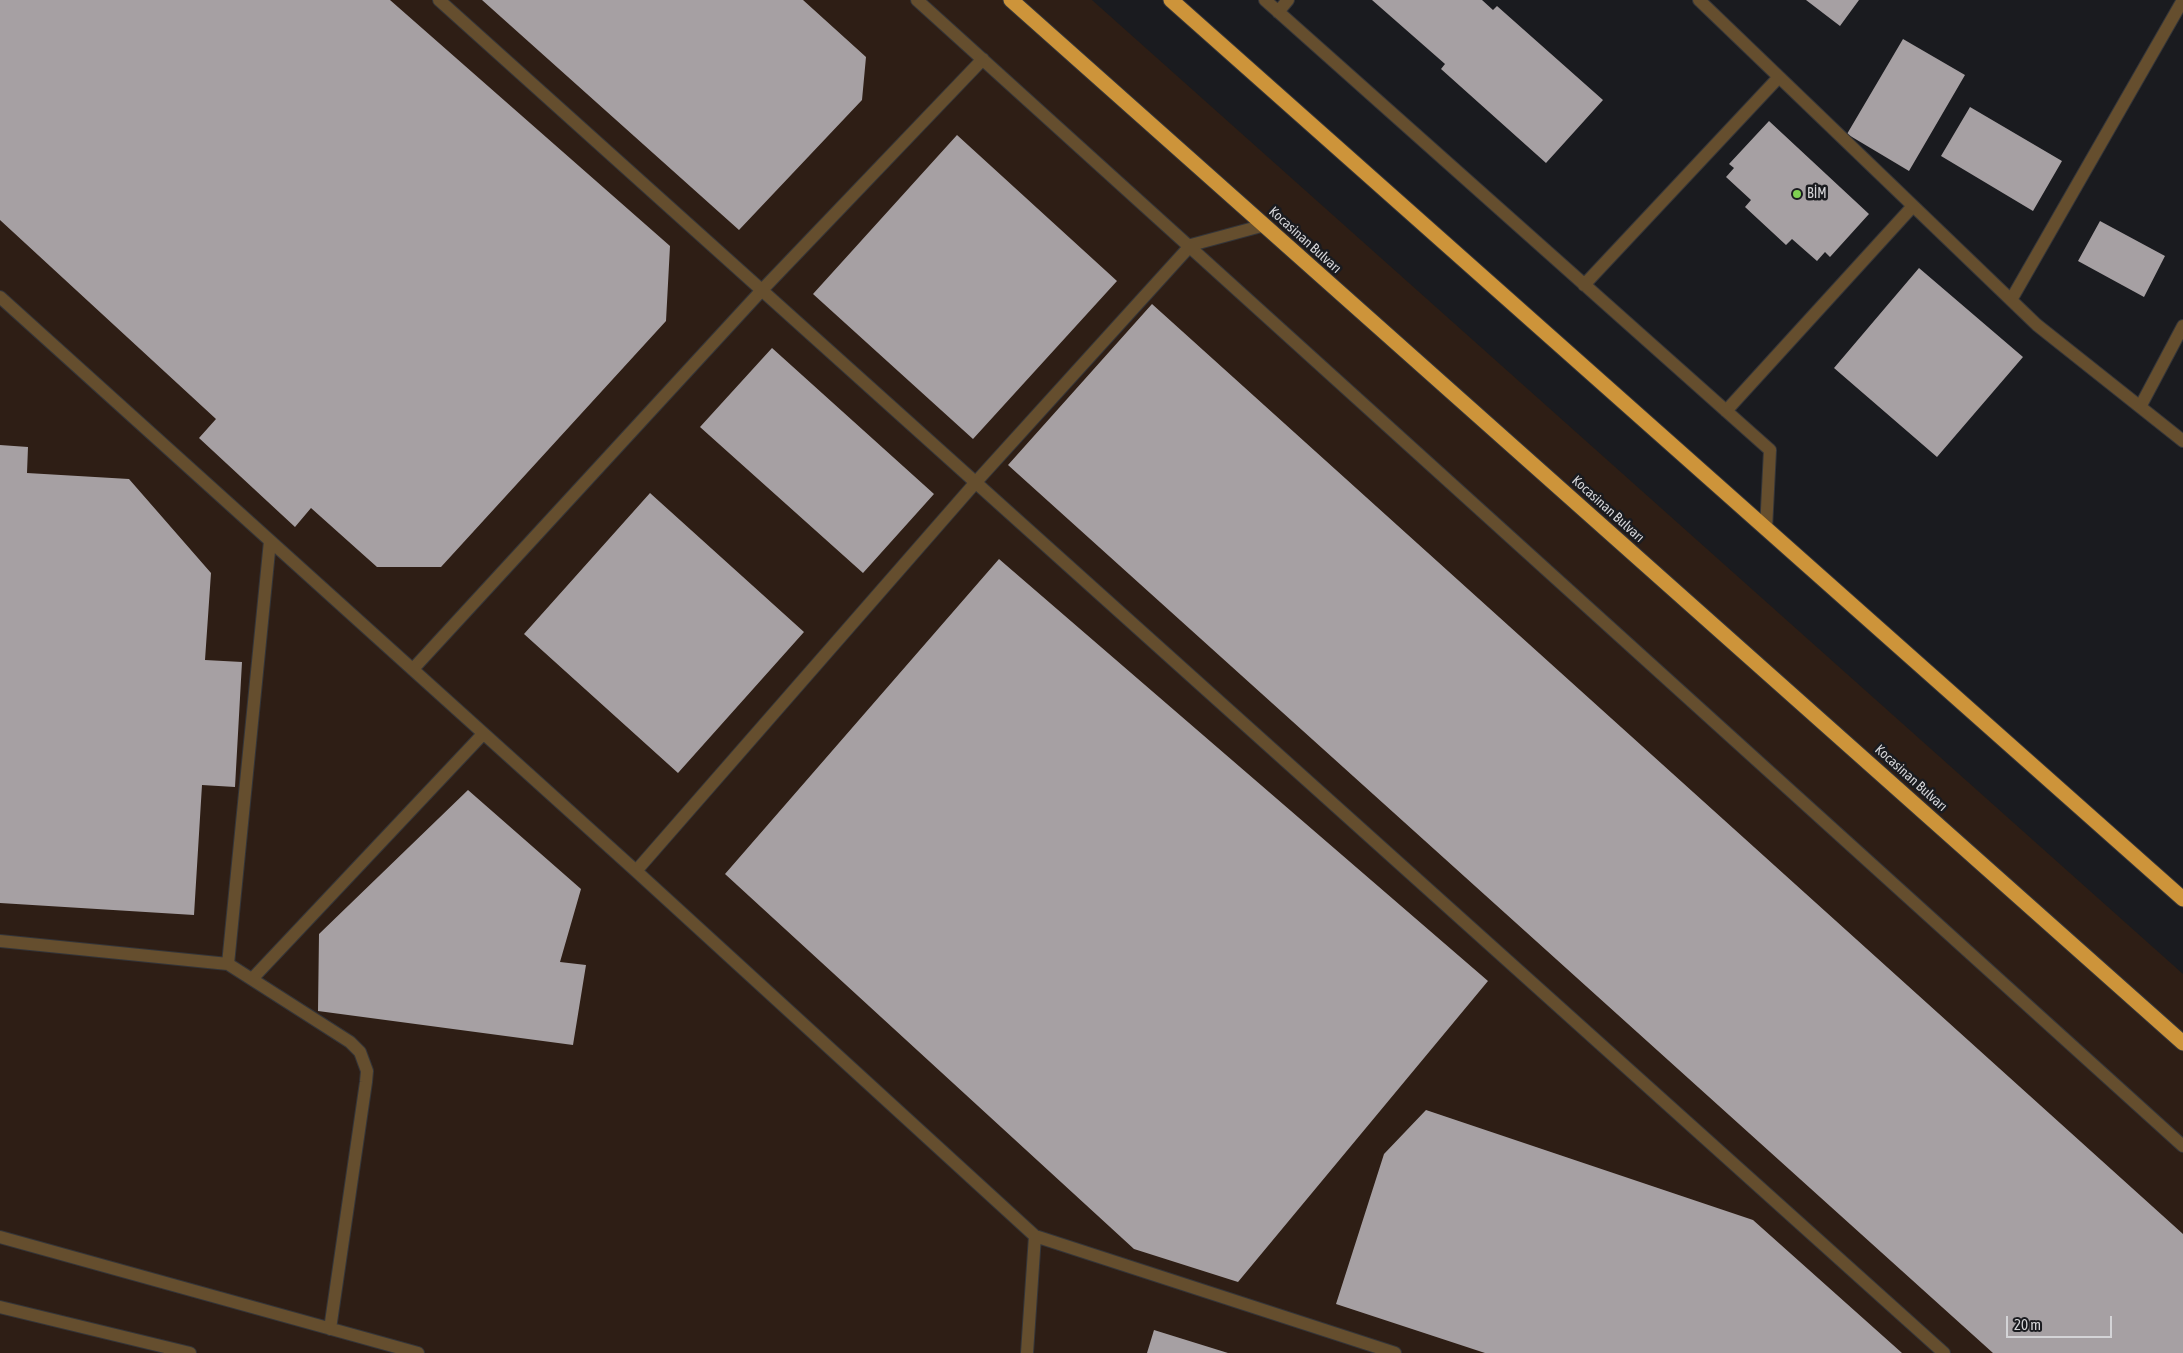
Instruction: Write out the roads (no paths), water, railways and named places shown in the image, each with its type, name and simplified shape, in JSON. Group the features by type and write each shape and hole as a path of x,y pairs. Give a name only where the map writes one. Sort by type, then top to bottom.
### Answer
{"highway":[{"name":"Kocasinan Bulvarı","path":"1011,0 2183,1043"},
{"path":"1170,0 2183,899"}],"street":[{"path":"439,0 1944,1353"},
{"path":"917,0 1190,245 2183,1146"},
{"path":"1265,0 1770,450 1766,529"},
{"path":"1278,12 1288,0"},
{"path":"1699,0 2037,325 2183,441"},
{"path":"2011,300 2183,0"},
{"path":"413,669 762,290 983,59"},
{"path":"1584,285 1779,77"},
{"path":"1726,411 1913,206"},
{"path":"636,871 976,482 1190,245 1265,225"},
{"path":"0,296 636,871 1035,1236 1395,1353"},
{"path":"2140,407 2183,326"},
{"path":"228,964 270,541"},
{"path":"252,979 483,734"},
{"path":"0,941 228,964 350,1042 360,1052 367,1071 330,1329"},
{"path":"1027,1353 1035,1236"},
{"path":"0,1237 418,1353"},
{"path":"0,1307 190,1353"}],"place":[{"name":"BİM","path":"1797,194"}]}
